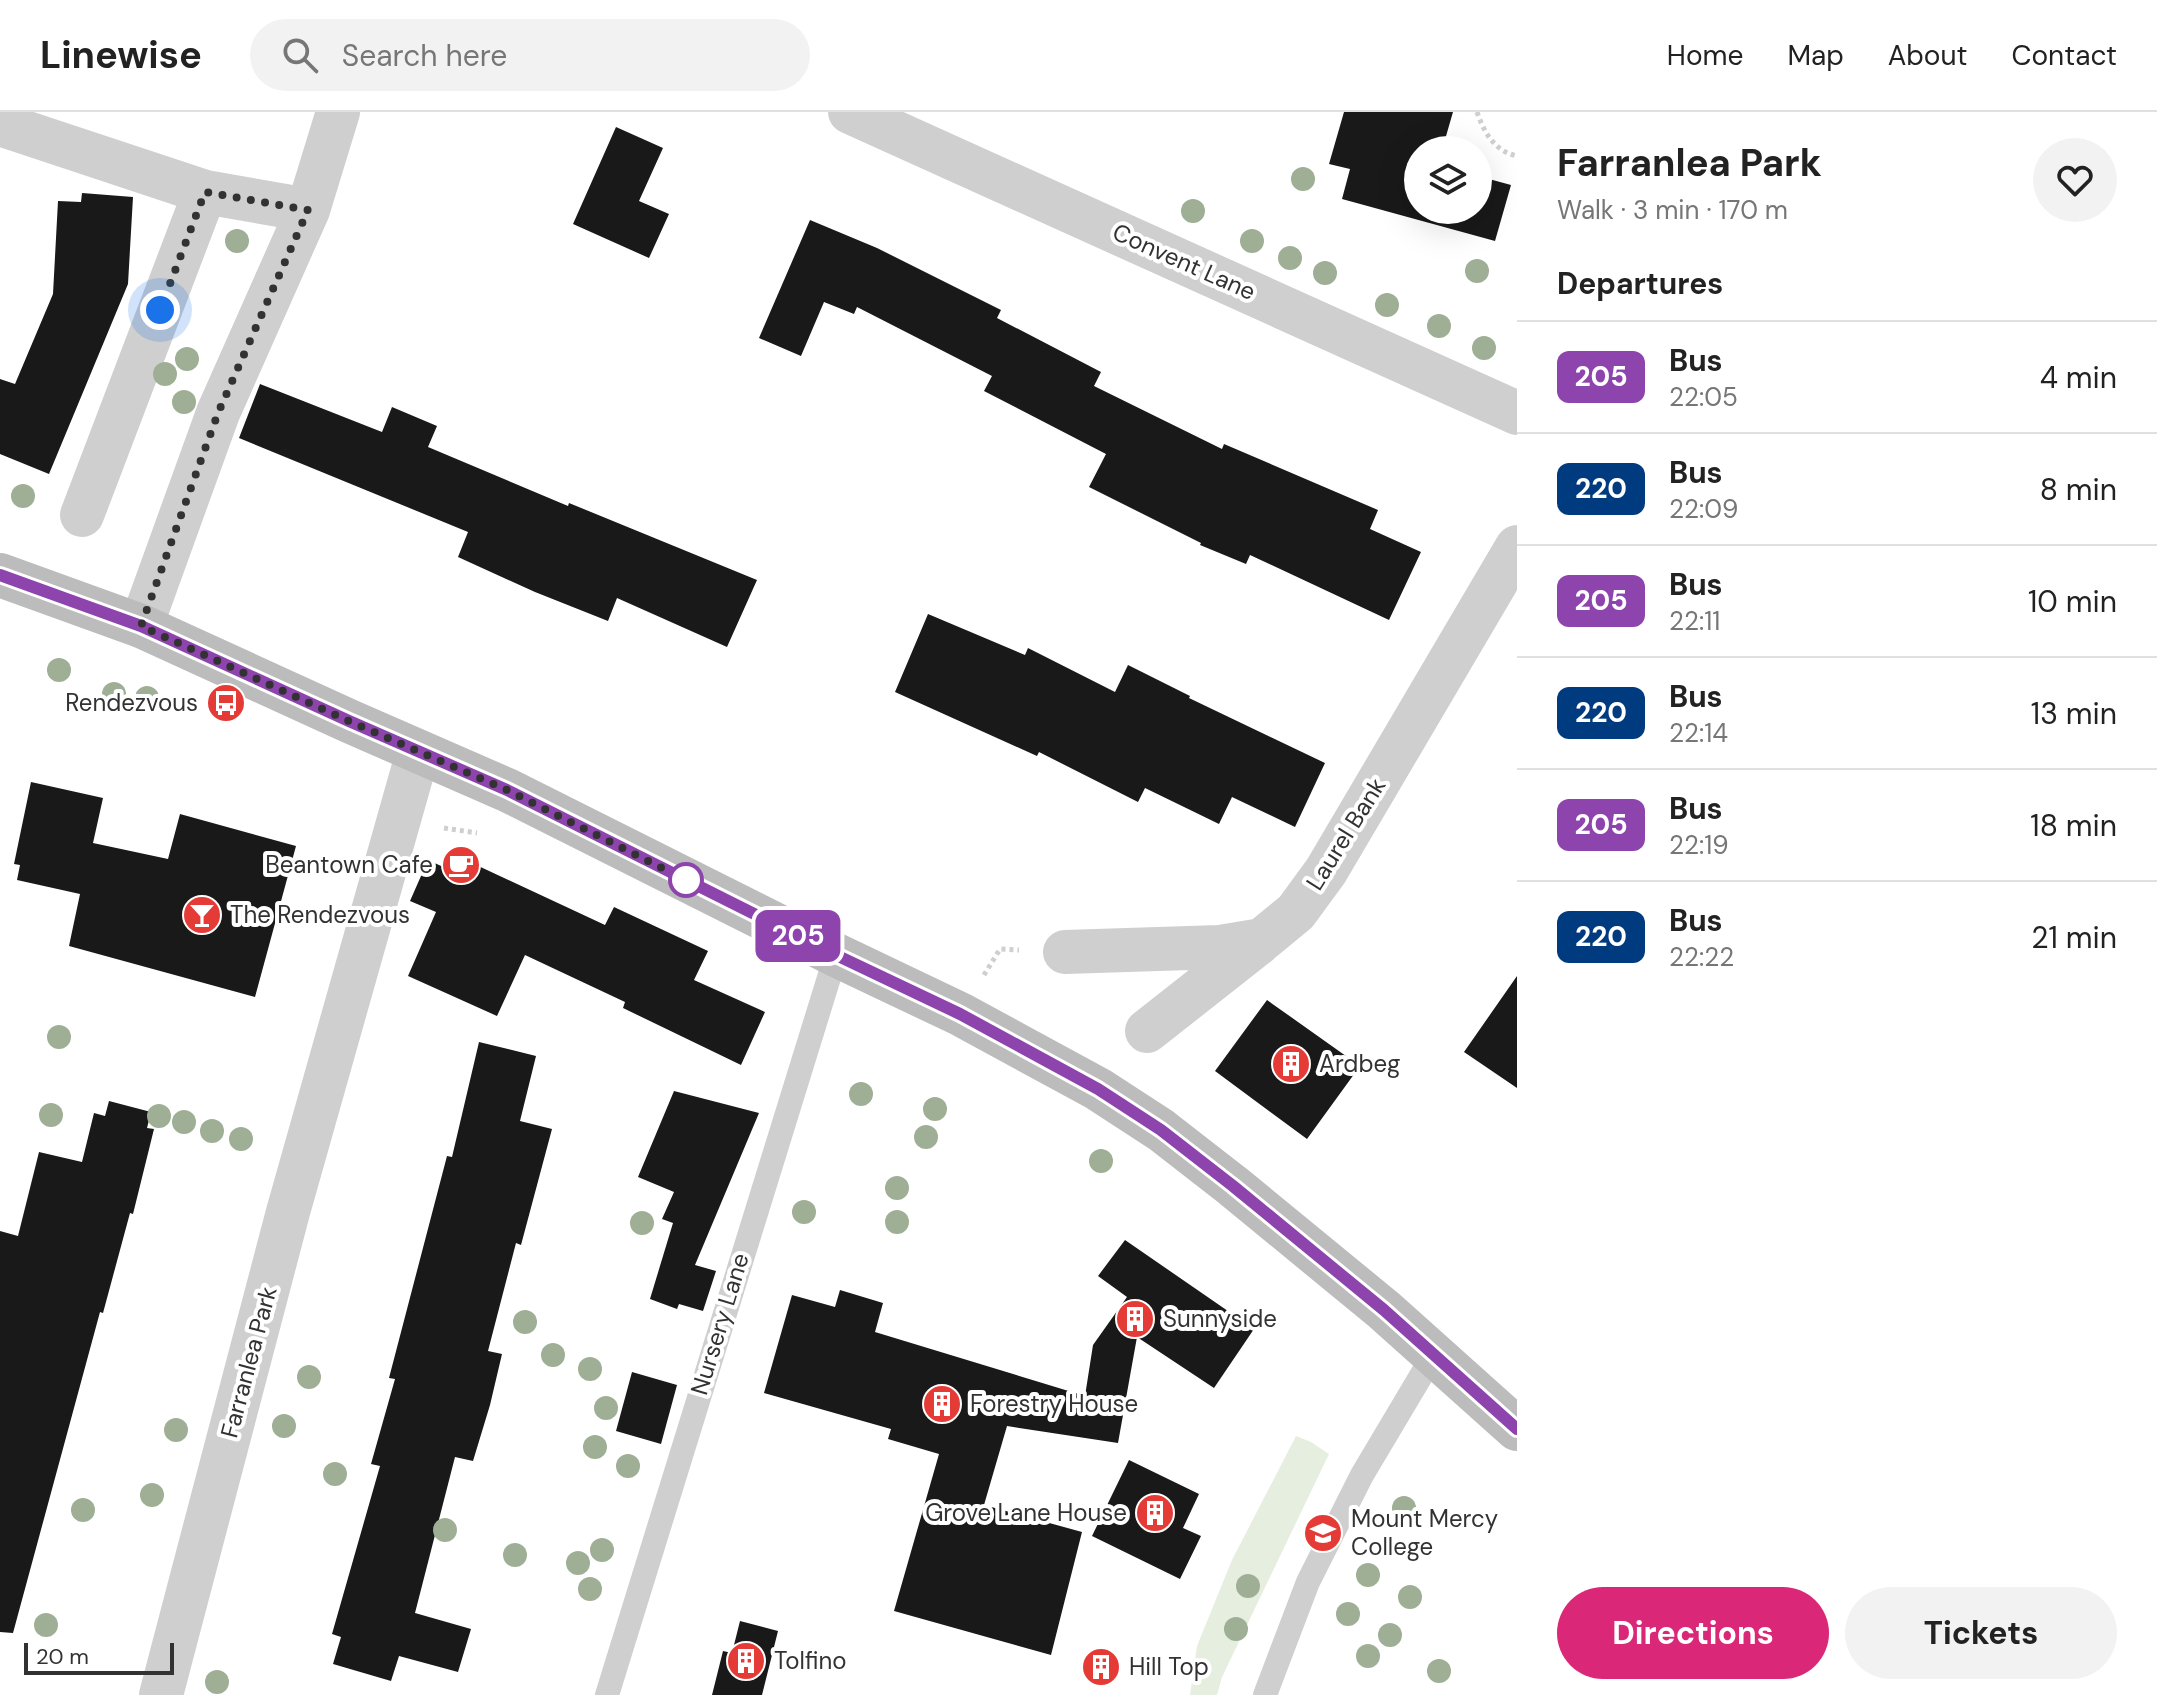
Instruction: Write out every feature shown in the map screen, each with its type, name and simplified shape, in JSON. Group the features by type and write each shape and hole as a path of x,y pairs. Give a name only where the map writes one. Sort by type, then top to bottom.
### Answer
{"main road":[{"path":"0,575 141,626 507,790 960,1014 1098,1089 1161,1130 1233,1186 1434,1354 1517,1429"}],"street":[{"path":"141,626 218,413 308,210 338,112"},
{"name":"Convent Lane","path":"850,112 1517,413"},
{"path":"0,124 205,192 308,210"},
{"path":"82,515 205,192"},
{"name":"Laurel Bank","path":"1147,1031 1296,912 1326,871 1517,547"},
{"name":"Farranlea Park","path":"161,1695 288,1212 418,752"},
{"path":"1065,952 1220,947 1262,940"}],"lane":[{"name":"Nursery Lane","path":"607,1695 836,955"},
{"path":"1265,1695 1308,1582 1362,1475 1434,1354"}],"path":[{"path":"1477,112 1483,129 1494,145 1517,156"},
{"path":"960,1014 1000,949 1065,952"}],"shaded area":[{"path":"1296,1436 1329,1454 1222,1677 1217,1695 1190,1695 1197,1646 1232,1560"}],"building":[{"path":"1344,112 1453,112 1446,136 1404,136 1404,216 1342,199 1350,169 1329,164"},
{"path":"616,127 663,148 639,201 669,214 649,258 573,224"},
{"path":"1492,180 1511,185 1495,241 1433,224 1492,224"},
{"path":"82,193 133,197 128,284 49,474 0,454 0,379 15,384 53,294 58,201 81,202"},
{"path":"810,220 877,248 1001,310 997,318 1101,372 1094,386 1222,449 1224,444 1378,510 1370,529 1421,552 1389,620 1250,555 1246,564 1200,545 1089,487 1106,454 984,391 992,376 857,307 854,314 824,302 801,356 759,338"},
{"path":"260,384 382,432 392,407 437,426 428,447 757,580 727,647 617,598 608,621 535,592 458,557 468,532 239,438"},
{"path":"928,614 1025,655 1028,648 1115,692 1128,665 1325,763 1295,827 1232,797 1219,824 1145,788 1138,802 1039,752 1037,756 895,692"},
{"name":"The Rendezvous","path":"31,782 103,798 93,843 168,859 180,814 296,846 255,997 69,946 80,894 17,880 20,865 14,864"},
{"path":"457,856 605,925 614,907 708,951 694,980 765,1012 741,1065 623,1008 625,1002 525,955 497,1016 408,976 436,912 410,901 428,860 450,870"},
{"path":"1517,976 1517,1088 1464,1052"},
{"name":"Ardbeg","path":"1267,1000 1360,1066 1307,1139 1215,1071"},
{"path":"479,1042 536,1056 520,1121 552,1129 521,1245 516,1243 488,1351 502,1354 490,1405 473,1461 455,1457 415,1613 471,1629 458,1672 399,1656 391,1681 333,1664 341,1637 332,1634 380,1466 371,1464 395,1379 389,1378 447,1156 452,1157"},
{"path":"674,1091 759,1113 695,1265 716,1271 703,1311 679,1304 677,1309 650,1299 673,1223 662,1219 674,1192 638,1177"},
{"path":"109,1101 151,1112 147,1128 154,1129 133,1214 130,1213 103,1313 100,1312 13,1633 0,1632 0,1231 18,1236 39,1152 82,1162 94,1113 105,1116"},
{"path":"1125,1240 1254,1329 1214,1388 1137,1337 1118,1443 1007,1426 984,1505 1082,1532 1051,1655 894,1611 939,1454 888,1439 891,1429 764,1393 792,1295 835,1307 840,1290 883,1303 875,1332 1085,1396 1093,1345 1127,1297 1098,1276"},
{"path":"632,1372 677,1385 661,1444 616,1431"},
{"name":"Grove Lane House","path":"1129,1460 1199,1494 1183,1528 1201,1536 1180,1579 1092,1536"},
{"name":"Tolfino","path":"740,1621 778,1631 762,1695 712,1695 723,1651 732,1653"}],"bus line":[{"name":"205","path":"0,575 141,626 507,790 960,1014 1098,1089 1161,1130 1233,1186 1384,1310 1517,1429"}],"place":[{"name":"Rendezvous","path":"226,703"},
{"name":"Beantown Cafe","path":"461,865"},
{"name":"The Rendezvous","path":"202,915"},
{"name":"Ardbeg","path":"1291,1064"},
{"name":"Sunnyside","path":"1135,1319"},
{"name":"Forestry House","path":"942,1404"},
{"name":"Grove Lane House","path":"1155,1513"},
{"name":"Mount Mercy College","path":"1323,1533"},
{"name":"Tolfino","path":"746,1661"},
{"name":"Hill Top","path":"1101,1667"}],"route":[{"path":"160,310 205,192 308,210 218,413 141,626 507,790 686,880"}]}
